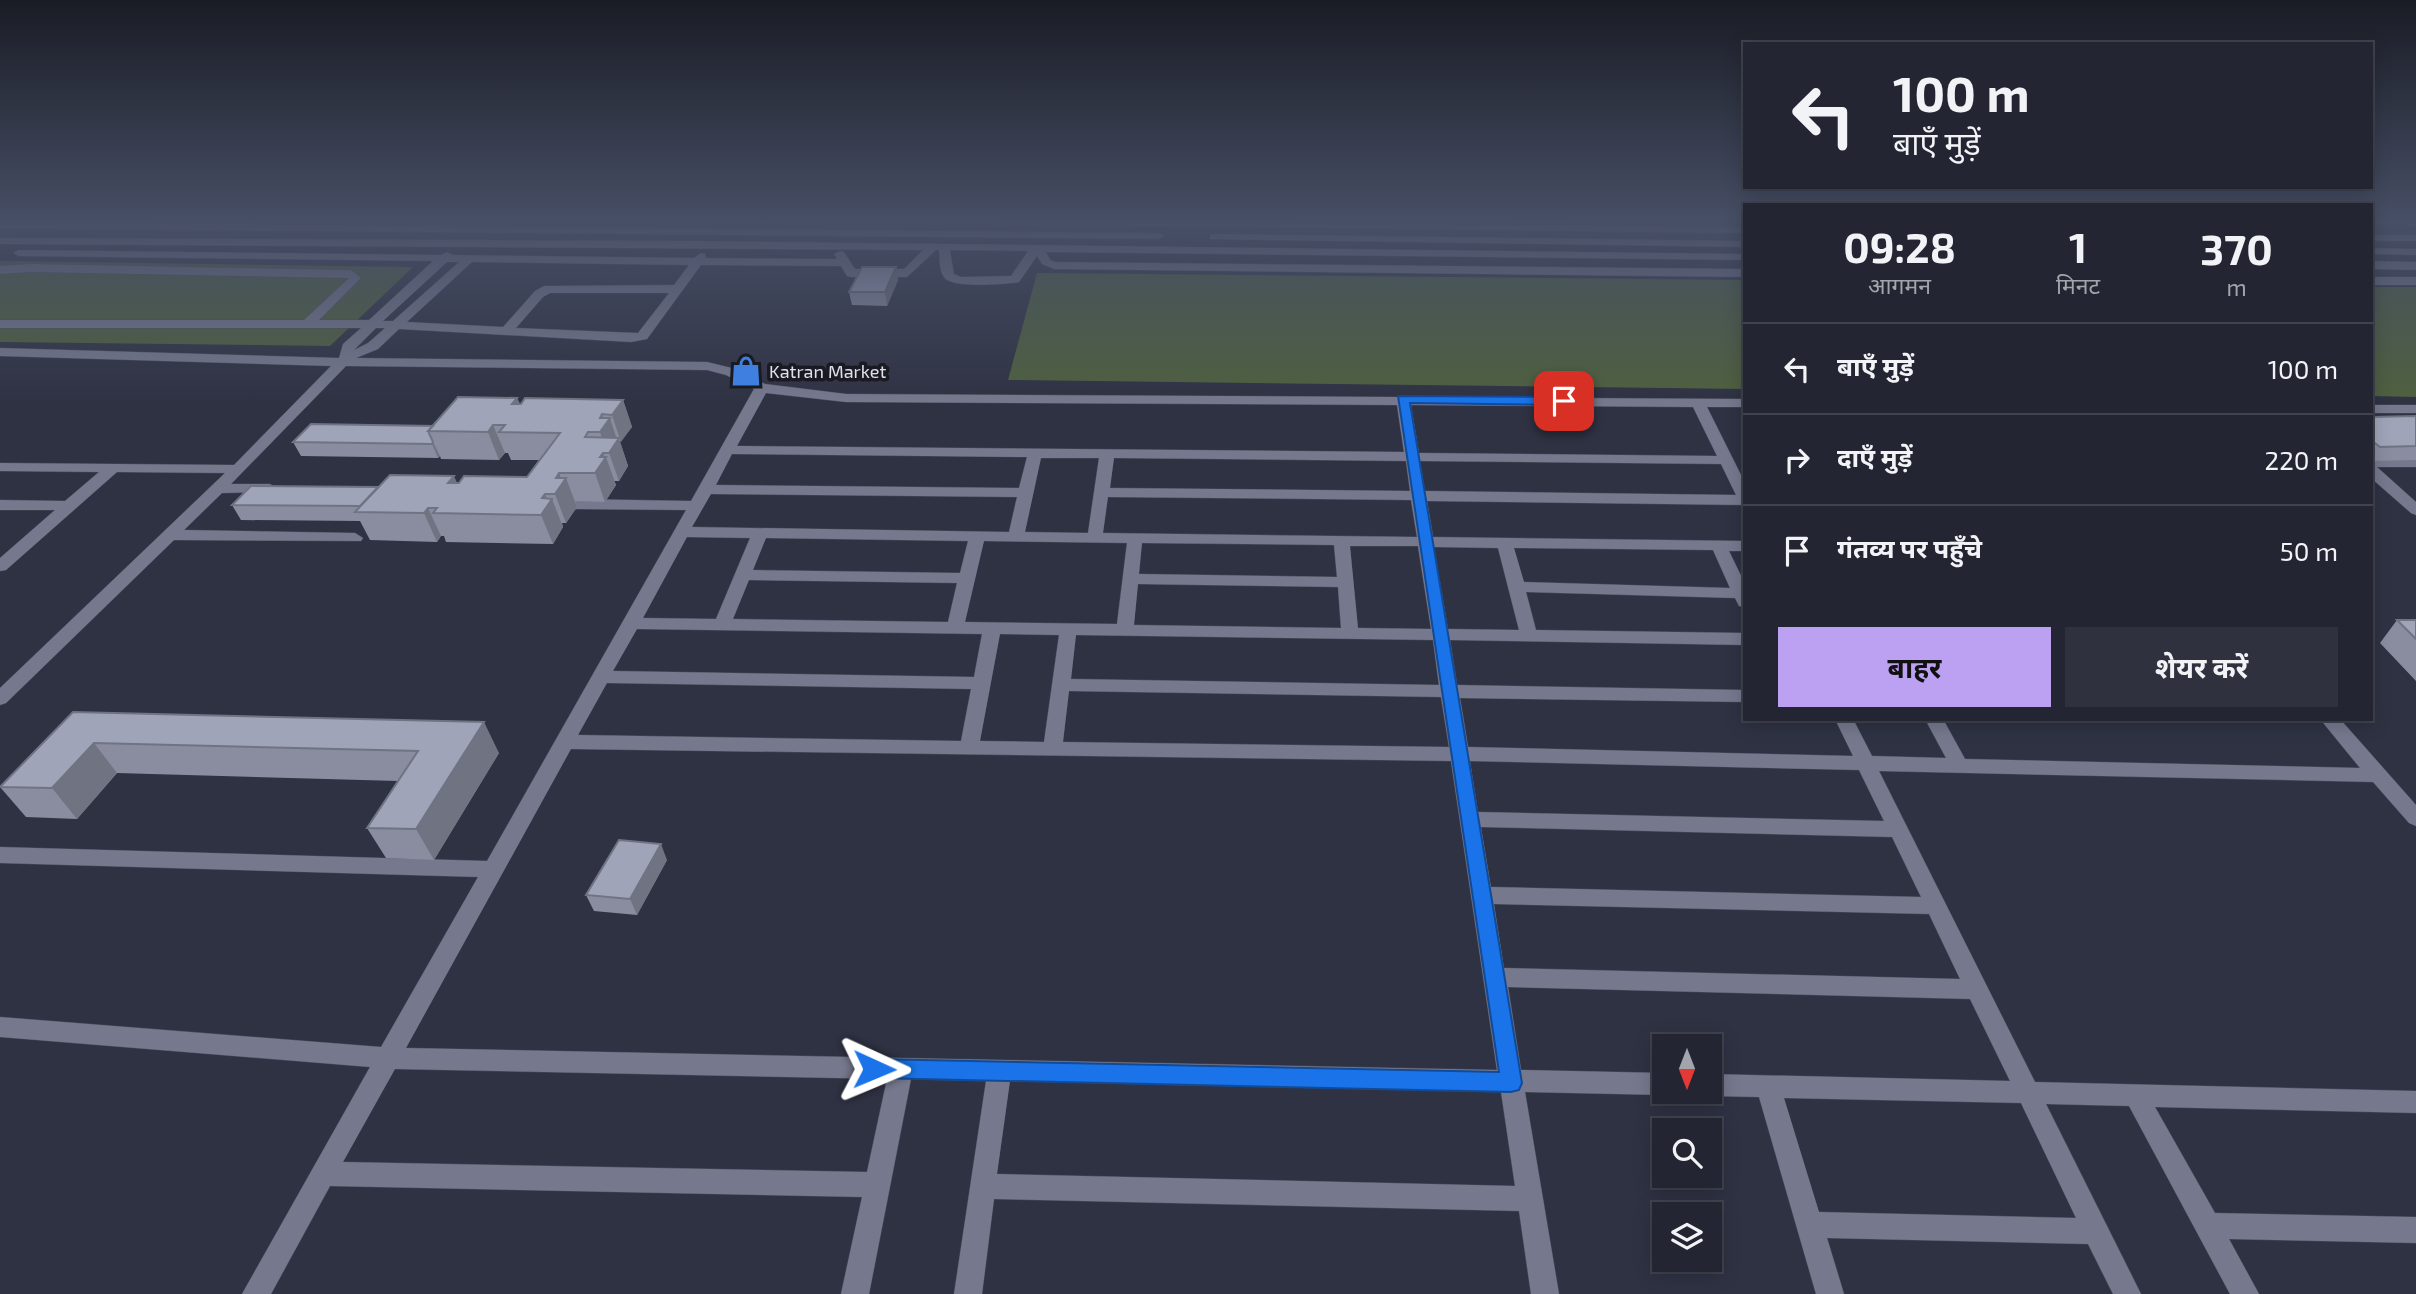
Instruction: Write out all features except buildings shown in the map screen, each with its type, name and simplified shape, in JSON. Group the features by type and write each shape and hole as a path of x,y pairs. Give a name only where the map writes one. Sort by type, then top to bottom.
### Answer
{"street":[{"path":"307,324 353,281"},
{"path":"344,360 348,346 419,281"},
{"path":"0,699 238,469 344,360 373,346 442,281"},
{"path":"0,324 372,324 642,336 682,281"},
{"path":"507,331 539,294 548,289 676,289"},
{"path":"0,352 707,366 731,372 762,388 846,398 1743,403"},
{"path":"257,1294 632,623 725,450 762,388"},
{"path":"1403,399 1545,1294"},
{"path":"1698,402 1743,495"},
{"path":"2373,409 2416,410"},
{"path":"725,450 1726,460"},
{"path":"1016,536 1035,453"},
{"path":"1096,537 1107,454"},
{"path":"2373,463 2416,463"},
{"path":"0,467 238,469"},
{"path":"0,566 113,468"},
{"path":"2373,472 2413,504"},
{"path":"218,488 280,489"},
{"path":"1102,492 1743,499"},
{"path":"572,504 700,497 1026,493"},
{"path":"0,505 69,506"},
{"path":"681,532 1743,545"},
{"path":"722,624 760,533"},
{"path":"170,534 355,538"},
{"path":"955,627 976,536"},
{"path":"1125,629 1135,538"},
{"path":"1342,540 1350,632"},
{"path":"1505,542 1529,635"},
{"path":"1517,587 1743,598 1718,545"},
{"path":"0,546 23,546"},
{"path":"743,575 967,578"},
{"path":"1130,579 1345,583"},
{"path":"632,623 1743,639"},
{"path":"969,747 992,628"},
{"path":"1053,748 1068,628"},
{"path":"601,677 981,683"},
{"path":"1061,685 1743,696"},
{"path":"1845,721 2026,1094 2127,1294"},
{"path":"1935,721 1959,765"},
{"path":"2331,721 2416,818"},
{"path":"566,742 1459,754 2379,775"},
{"path":"1470,819 1898,829"},
{"path":"0,855 494,869"},
{"path":"1482,895 1935,906"},
{"path":"1494,977 1975,989"},
{"path":"0,1027 388,1058 1652,1084"},
{"path":"855,1294 901,1069"},
{"path":"968,1294 999,1072"},
{"path":"1722,1085 2416,1102"},
{"path":"1768,1086 1829,1294"},
{"path":"2136,1096 2245,1294"},
{"path":"324,1174 877,1185"},
{"path":"983,1186 1530,1199"},
{"path":"1809,1225 2095,1231"},
{"path":"2207,1226 2416,1230"}],"green space":[{"path":"0,281 398,281 330,346 0,342"},
{"path":"1035,281 1743,281 1743,389 1008,380"},
{"path":"2373,287 2416,287 2416,397 2373,396"}],"place":[{"name":"Katran Market","path":"746,371"}],"route":[{"path":"874,1069 1511,1083 1403,399 1564,401"}]}
